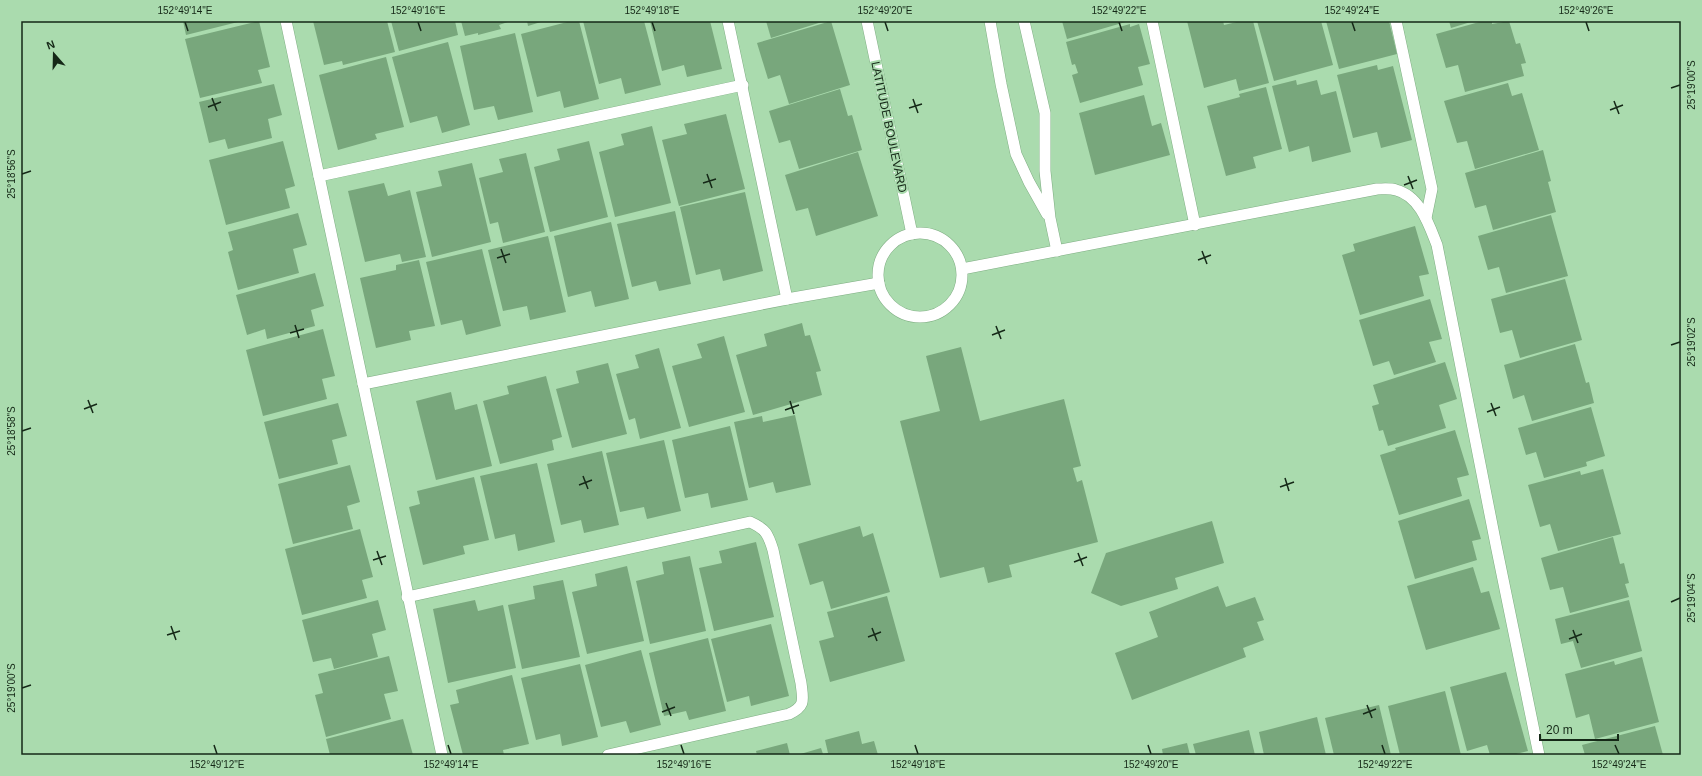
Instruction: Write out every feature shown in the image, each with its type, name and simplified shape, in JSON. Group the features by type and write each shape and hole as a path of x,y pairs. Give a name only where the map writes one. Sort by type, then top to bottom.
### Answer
{"lane":[{"path":"286,21 407,597 442,755"},
{"path":"728,21 743,85 787,299"},
{"name":"LATITUDE BOULEVARD","path":"867,21 912,234"},
{"path":"990,21 1001,84 1016,154 1029,182 1050,218"},
{"path":"1024,21 1045,113 1045,171 1050,218 1057,251"},
{"path":"1152,21 1195,225"},
{"path":"1396,21 1432,189 1426,218"},
{"path":"319,176 743,85"},
{"path":"962,269 1377,189 1396,190 1413,200 1426,218 1437,245 1539,755"},
{"path":"923,233 934,235 944,240 953,248 959,258 962,269 961,283 956,296 947,307 934,314 920,317 906,314 893,307 884,296 879,283 878,270 882,257 889,246 899,238 912,234 923,233"},
{"path":"363,384 787,299 879,283"},
{"path":"407,597 750,522 761,527 768,536 773,550 793,644 803,700 799,709 789,714 608,755"}],"building":[{"path":"183,21 238,21 238,22 186,35"},
{"path":"259,21 270,67 258,70 262,83 200,98 185,39"},
{"path":"313,21 387,21 395,52 343,65 342,61 324,65"},
{"path":"391,21 455,21 458,35 399,51"},
{"path":"461,21 511,21 499,25 501,29 478,35 478,33 465,36"},
{"path":"527,21 544,21 528,26"},
{"path":"571,21 579,21 599,99 564,108 560,91 537,97 521,34"},
{"path":"583,21 644,21 661,85 625,94 621,78 599,84"},
{"path":"650,21 710,21 722,69 687,77 684,65 662,71"},
{"path":"766,21 825,21 771,38"},
{"path":"831,21 850,85 789,104 780,75 768,79 757,43"},
{"path":"1062,21 1129,21 1067,39"},
{"path":"1187,21 1223,21 1224,25 1241,21 1253,21 1269,83 1239,91 1236,79 1204,88"},
{"path":"1257,21 1321,21 1333,65 1274,81"},
{"path":"1326,21 1389,21 1397,54 1339,69"},
{"path":"1449,21 1474,21 1451,28"},
{"path":"1483,21 1492,21 1492,24 1509,21 1516,44 1520,43 1526,63 1521,64 1524,76 1465,92 1458,65 1446,68 1436,34"},
{"path":"1130,24 1130,27 1139,24 1150,64 1138,67 1143,85 1080,103 1072,75 1078,73 1075,64 1072,65 1066,42"},
{"path":"515,33 533,112 498,120 494,106 474,110 460,46"},
{"path":"448,42 470,125 442,133 437,116 410,123 392,57"},
{"path":"386,57 404,127 375,134 377,139 338,150 319,75"},
{"path":"1377,65 1378,70 1393,66 1412,140 1381,148 1377,132 1353,138 1337,75"},
{"path":"1296,80 1297,85 1317,80 1321,95 1336,91 1351,152 1312,162 1309,146 1289,152 1272,86"},
{"path":"1508,83 1512,96 1522,93 1539,150 1475,169 1467,141 1457,143 1444,101"},
{"path":"274,84 282,115 268,119 272,138 228,149 225,139 209,143 199,102"},
{"path":"1266,87 1282,149 1253,157 1256,168 1226,176 1207,106 1240,97 1239,94"},
{"path":"840,89 848,116 852,115 862,150 799,169 790,140 779,143 769,111"},
{"path":"1144,95 1152,126 1161,123 1170,155 1095,175 1079,113"},
{"path":"726,114 745,189 679,206 662,140 687,134 684,124"},
{"path":"652,126 671,203 615,217 599,152 624,145 621,134"},
{"path":"283,141 295,186 285,189 290,208 226,225 209,160"},
{"path":"589,141 608,217 550,232 534,167 560,160 557,149"},
{"path":"1543,150 1551,181 1548,182 1556,212 1493,230 1486,205 1475,208 1465,173"},
{"path":"858,152 878,216 816,236 808,208 796,211 785,175"},
{"path":"526,153 545,232 503,243 498,222 490,224 479,178 503,172 499,159"},
{"path":"472,163 491,242 432,257 416,192 442,186 438,171"},
{"path":"384,183 388,196 410,190 426,257 402,262 400,254 365,262 348,191"},
{"path":"745,192 763,271 723,281 720,269 696,275 680,207"},
{"path":"675,211 691,284 659,291 656,281 632,287 617,224"},
{"path":"298,213 307,245 293,249 299,273 238,290 228,252 233,250 228,232"},
{"path":"1551,215 1568,276 1506,293 1499,267 1488,270 1478,236"},
{"path":"611,222 629,299 595,307 591,291 568,297 554,236"},
{"path":"1415,226 1429,274 1419,276 1424,296 1360,315 1342,255 1355,251 1353,244"},
{"path":"548,236 566,312 530,320 527,306 503,311 488,250"},
{"path":"482,249 501,326 466,335 462,320 441,325 426,262"},
{"path":"419,260 435,326 409,331 411,340 376,348 360,278 396,270 396,265"},
{"path":"315,273 324,306 311,310 315,326 267,339 265,329 247,335 236,295"},
{"path":"1565,279 1582,340 1520,358 1512,330 1500,333 1491,299"},
{"path":"1430,299 1442,339 1429,342 1436,362 1394,375 1389,361 1373,366 1359,320"},
{"path":"802,323 805,336 810,335 821,371 816,372 822,395 753,415 736,355 767,346 764,334"},
{"path":"323,329 335,376 322,379 327,399 263,416 246,350"},
{"path":"724,336 745,412 689,427 672,366 702,358 697,344"},
{"path":"1575,344 1586,383 1589,382 1594,403 1532,421 1524,395 1513,399 1504,365"},
{"path":"961,347 980,421 1064,399 1081,466 1073,468 1077,482 1082,480 1098,542 1009,565 1012,577 988,583 984,567 940,578 900,421 940,411 926,356"},
{"path":"659,348 681,428 640,439 635,418 629,420 616,374 639,368 635,355"},
{"path":"1445,362 1457,399 1439,405 1446,428 1388,446 1383,430 1379,431 1372,406 1379,404 1373,385"},
{"path":"608,363 627,434 572,448 556,389 579,383 576,371"},
{"path":"546,376 562,437 552,440 554,450 500,464 483,401 509,394 507,386"},
{"path":"451,392 455,410 477,404 492,466 436,480 416,401"},
{"path":"338,403 347,436 332,440 338,464 279,479 264,422"},
{"path":"1591,407 1605,456 1586,462 1587,466 1544,478 1536,452 1526,455 1518,428"},
{"path":"795,415 811,485 776,493 773,482 749,488 734,422 762,416 763,422"},
{"path":"730,426 748,500 711,508 708,493 685,498 672,440"},
{"path":"1455,430 1469,475 1457,478 1462,496 1399,515 1380,455 1396,450 1395,448"},
{"path":"664,440 681,511 647,519 644,507 620,512 606,453"},
{"path":"602,451 619,525 584,533 581,520 561,525 547,464"},
{"path":"537,463 555,542 518,551 515,534 495,539 480,476"},
{"path":"350,465 360,502 347,506 353,529 293,544 278,484"},
{"path":"1603,469 1621,534 1558,551 1550,524 1540,527 1528,485 1580,471 1581,475"},
{"path":"474,477 489,540 463,546 465,554 423,565 409,507 420,504 417,491"},
{"path":"1469,499 1481,539 1472,541 1477,560 1415,579 1398,521"},
{"path":"1212,521 1224,563 1175,578 1178,589 1121,606 1091,593 1106,553"},
{"path":"860,526 863,537 873,533 890,592 831,609 823,581 810,585 798,544"},
{"path":"360,529 373,577 362,580 367,598 302,615 285,549"},
{"path":"1613,537 1620,564 1624,563 1629,583 1625,584 1629,597 1570,613 1563,587 1550,590 1541,558"},
{"path":"756,542 774,617 714,631 699,568 722,563 719,551"},
{"path":"690,556 706,631 650,644 636,581 664,574 662,562"},
{"path":"627,566 644,641 587,654 572,592 597,586 595,574"},
{"path":"1473,567 1481,593 1489,591 1500,629 1426,650 1407,586"},
{"path":"563,580 580,657 522,669 508,605 535,599 533,586"},
{"path":"1218,586 1226,607 1255,597 1264,620 1257,622 1264,640 1243,648 1246,657 1132,700 1115,653 1158,637 1149,612"},
{"path":"887,596 905,661 830,682 819,641 834,637 827,612"},
{"path":"378,600 386,630 372,634 378,657 334,669 331,658 313,662 302,620"},
{"path":"475,600 478,611 503,605 516,668 448,683 433,609"},
{"path":"1629,600 1642,651 1581,668 1573,641 1561,644 1555,619"},
{"path":"771,624 789,696 751,706 749,696 727,702 711,639"},
{"path":"708,638 726,711 689,720 686,711 664,716 649,653"},
{"path":"641,650 661,725 630,733 626,721 601,727 585,665"},
{"path":"389,656 398,691 384,694 391,719 326,737 315,695 323,693 318,674"},
{"path":"1642,657 1659,722 1595,739 1589,714 1576,718 1565,674 1614,661 1615,665"},
{"path":"580,664 598,737 562,746 560,734 536,740 521,678"},
{"path":"1506,672 1528,751 1512,755 1490,755 1487,745 1467,751 1450,687"},
{"path":"512,675 529,744 503,750 504,755 463,755 450,705 459,703 456,690"},
{"path":"1445,691 1461,755 1400,755 1388,706"},
{"path":"1379,705 1391,755 1334,755 1325,718"},
{"path":"1317,717 1326,755 1264,755 1259,732"},
{"path":"403,719 413,755 330,755 326,739"},
{"path":"1655,726 1663,755 1585,755 1582,745"},
{"path":"1249,730 1255,755 1196,755 1193,744"},
{"path":"859,731 862,744 874,741 878,755 797,755 821,748 823,754 828,753 825,740"},
{"path":"787,743 790,755 757,755 756,751"},
{"path":"1187,743 1190,755 1163,755 1162,749"}]}
